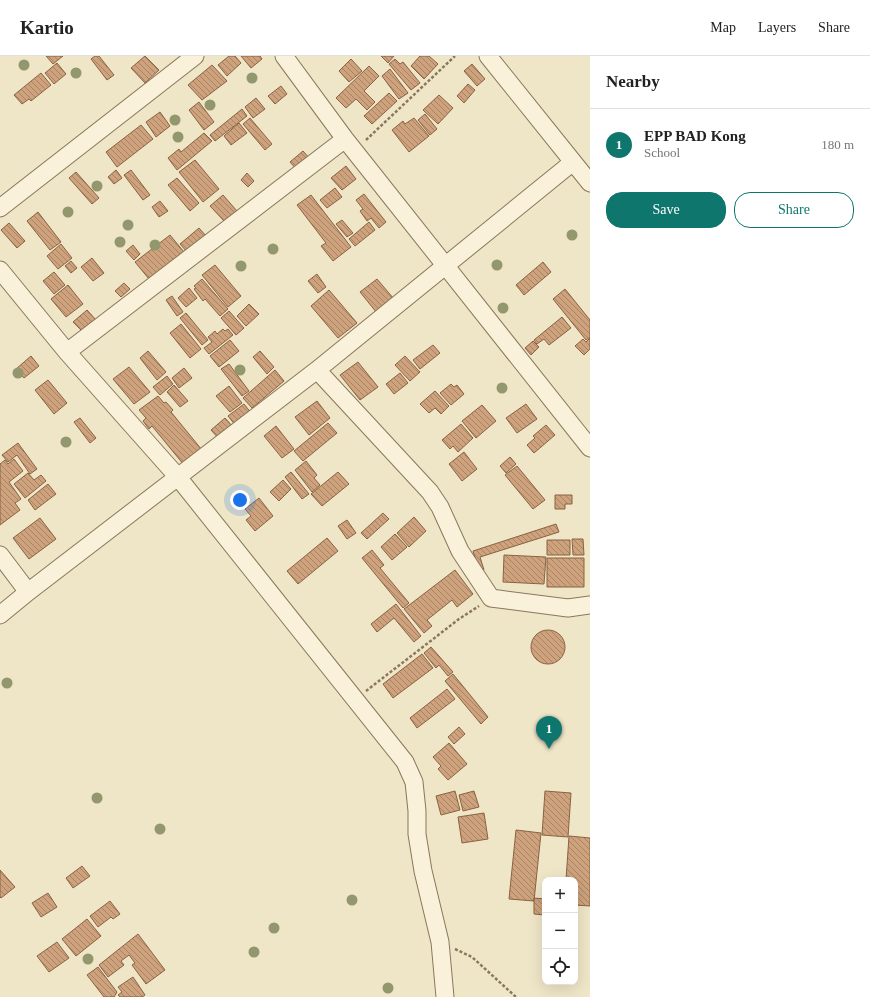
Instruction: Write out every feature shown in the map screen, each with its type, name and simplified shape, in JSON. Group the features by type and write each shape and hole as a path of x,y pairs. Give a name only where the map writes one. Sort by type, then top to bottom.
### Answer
{"street":[{"path":"0,208 195,56"},
{"path":"284,56 345,139 590,448"},
{"path":"488,56 590,183"},
{"path":"67,352 345,139"},
{"path":"0,615 177,476 318,370 573,162"},
{"path":"0,270 67,352 177,476 405,762 414,782 418,842 440,942 445,997"},
{"path":"318,370 430,492 440,507 460,551 491,598 568,608 590,605"},
{"path":"0,555 28,592"}],"path":[{"path":"345,139 363,142 455,56"},
{"path":"356,699 459,619 491,598"},
{"path":"440,942 472,957 516,997"}],"building":[{"path":"46,56 63,56 53,64"},
{"path":"95,56 99,56 114,75 107,80 91,59"},
{"path":"145,56 159,70 145,83 131,68"},
{"path":"229,56 235,56 241,63 227,76 218,65"},
{"path":"241,56 260,56 262,59 251,68"},
{"path":"381,56 394,56 388,63"},
{"path":"420,56 429,56 438,64 424,79 411,66"},
{"path":"351,59 362,71 349,82 339,71"},
{"path":"395,59 400,64 403,62 420,83 411,90 389,64"},
{"path":"57,63 66,74 54,84 45,73"},
{"path":"472,64 485,79 477,86 464,71"},
{"path":"212,65 227,81 202,100 188,85"},
{"path":"369,66 379,76 364,91 375,102 367,110 356,99 346,108 336,98"},
{"path":"390,69 408,93 399,99 382,76"},
{"path":"41,73 51,85 31,101 29,99 22,104 14,95"},
{"path":"468,84 475,90 464,103 457,96"},
{"path":"281,86 287,94 275,104 268,96"},
{"path":"389,93 397,101 372,124 364,116"},
{"path":"439,95 453,108 438,124 423,110"},
{"path":"256,98 265,109 253,118 245,107"},
{"path":"199,102 214,122 204,130 189,110"},
{"path":"242,109 247,116 215,141 210,135"},
{"path":"160,112 170,126 156,137 146,122"},
{"path":"425,114 437,129 430,135 418,120"},
{"path":"250,118 272,144 265,150 243,124"},
{"path":"414,118 429,136 409,152 392,130 403,121 405,124"},
{"path":"239,123 247,133 231,145 224,136"},
{"path":"141,125 153,139 117,167 106,152"},
{"path":"204,133 212,141 177,170 168,158 179,149 181,152"},
{"path":"303,151 311,160 298,171 290,162"},
{"path":"195,160 219,189 203,202 179,172"},
{"path":"346,166 356,179 342,190 331,178"},
{"path":"116,170 122,178 114,184 108,177"},
{"path":"131,170 150,195 143,200 124,175"},
{"path":"76,172 99,198 92,204 69,178"},
{"path":"247,173 254,181 248,187 241,180"},
{"path":"177,178 199,203 190,211 168,185"},
{"path":"335,188 342,197 327,208 320,200"},
{"path":"364,194 386,222 379,228 371,218 367,221 360,211 363,209 356,200"},
{"path":"223,195 237,211 225,222 210,206"},
{"path":"311,195 351,247 333,261 321,246 326,243 297,205"},
{"path":"160,201 168,211 159,217 152,207"},
{"path":"38,212 61,242 50,250 27,221"},
{"path":"342,220 353,233 347,237 336,224"},
{"path":"369,222 375,230 355,246 349,239"},
{"path":"9,223 25,241 17,248 1,230"},
{"path":"199,228 207,237 188,253 180,244"},
{"path":"170,235 184,252 149,279 135,262"},
{"path":"61,244 72,258 58,269 47,256"},
{"path":"133,245 140,254 134,260 126,251"},
{"path":"92,258 104,273 93,281 81,267"},
{"path":"71,261 77,268 71,273 65,266"},
{"path":"543,262 551,272 524,295 516,285"},
{"path":"215,265 241,296 228,307 202,275"},
{"path":"54,272 65,285 54,294 43,281"},
{"path":"317,274 326,287 318,293 308,281"},
{"path":"202,279 228,309 220,316 205,299 203,301 194,289 196,288 194,286"},
{"path":"377,279 394,299 377,313 360,292"},
{"path":"124,283 130,289 121,297 115,291"},
{"path":"68,285 83,304 66,317 51,299"},
{"path":"189,288 197,298 186,307 178,298"},
{"path":"565,289 590,320 590,337 586,340 553,299"},
{"path":"329,290 357,323 338,338 311,306"},
{"path":"172,296 183,312 177,316 166,300"},
{"path":"249,304 259,314 246,326 237,316"},
{"path":"87,310 97,321 84,333 73,322"},
{"path":"229,311 244,328 236,335 221,318"},
{"path":"186,313 208,340 202,345 180,318"},
{"path":"562,317 571,328 549,345 544,339 537,344 534,340"},
{"path":"181,324 201,349 190,358 170,333"},
{"path":"223,329 225,331 228,329 233,335 209,354 204,348 212,342 208,337 215,331 217,334"},
{"path":"590,338 590,349 584,355 575,346 583,339 586,342"},
{"path":"230,340 239,351 219,367 210,356"},
{"path":"533,341 539,347 531,355 525,348"},
{"path":"433,345 440,353 420,369 413,360"},
{"path":"148,351 166,372 157,380 140,358"},
{"path":"260,351 274,367 267,374 253,357"},
{"path":"31,356 39,366 24,378 16,369"},
{"path":"405,356 420,372 410,381 395,365"},
{"path":"358,362 378,387 360,400 340,375"},
{"path":"229,364 249,391 242,396 221,369"},
{"path":"129,367 150,392 134,404 113,379"},
{"path":"184,368 192,378 179,388 172,378"},
{"path":"275,370 284,381 252,408 243,398"},
{"path":"400,373 408,383 394,394 386,384"},
{"path":"167,376 173,384 160,395 153,387"},
{"path":"48,380 67,403 54,414 35,390"},
{"path":"451,384 454,387 457,385 464,394 451,405 440,393"},
{"path":"174,385 188,401 180,407 167,392"},
{"path":"229,386 242,403 230,412 216,396"},
{"path":"435,391 449,406 441,414 435,408 429,413 420,404"},
{"path":"158,396 173,410 171,412 202,450 184,465 152,426 149,429 143,421 146,418 139,410"},
{"path":"317,401 330,418 309,435 295,417"},
{"path":"244,404 252,414 236,426 228,416"},
{"path":"526,404 537,419 517,433 506,418"},
{"path":"482,405 496,421 476,438 462,421"},
{"path":"80,418 96,438 90,443 74,422"},
{"path":"225,418 234,428 220,440 211,430"},
{"path":"328,423 337,433 303,461 294,451"},
{"path":"461,424 473,438 458,452 453,446 450,449 442,440"},
{"path":"546,425 555,435 534,453 527,445 535,438 533,436"},
{"path":"276,426 294,449 282,458 264,436"},
{"path":"18,443 37,469 30,474 17,455 8,462 2,455"},
{"path":"464,452 477,469 462,481 449,464"},
{"path":"510,457 516,464 506,473 500,466"},
{"path":"14,459 23,471 9,482 21,499 15,503 20,510 0,525 0,464 5,460 8,464"},
{"path":"306,461 317,475 314,478 320,485 312,492 295,470"},
{"path":"517,466 545,500 533,509 505,475"},
{"path":"291,472 309,494 302,499 285,477"},
{"path":"338,472 349,484 322,506 311,494"},
{"path":"28,473 34,480 41,475 46,481 25,498 14,484"},
{"path":"283,480 291,489 279,501 270,492"},
{"path":"48,484 56,494 35,510 28,500"},
{"path":"555,495 572,495 572,504 565,504 565,509 555,509"},
{"path":"259,498 273,516 255,531 246,520 251,516 245,509"},
{"path":"383,513 389,519 367,539 361,533"},
{"path":"414,517 426,531 409,547 397,533"},
{"path":"40,518 56,539 29,559 13,538"},
{"path":"347,520 356,533 347,539 338,526"},
{"path":"556,524 559,532 480,557 484,570 479,572 473,551"},
{"path":"395,534 407,547 392,560 381,547"},
{"path":"327,538 338,551 298,584 287,571"},
{"path":"572,539 583,539 584,555 573,555"},
{"path":"547,540 570,540 570,555 547,555"},
{"path":"372,550 384,565 380,568 409,603 403,608 362,558"},
{"path":"504,555 546,557 544,584 503,582"},
{"path":"547,558 584,558 584,587 547,587"},
{"path":"455,570 473,594 457,607 452,600 427,620 432,626 424,633 404,609"},
{"path":"396,604 421,636 414,642 394,618 377,632 371,624"},
{"path":"551,630 560,635 564,640 564,654 560,659 555,663 545,664 541,663 532,654 531,644 532,640 541,631"},
{"path":"431,647 453,672 448,676 439,665 436,668 424,653"},
{"path":"422,654 433,668 393,698 383,684"},
{"path":"453,674 488,717 481,724 445,681"},
{"path":"447,689 455,699 417,728 410,718"},
{"path":"459,727 465,734 454,744 448,737"},
{"path":"449,743 467,764 448,780 438,769 441,766 433,757"},
{"path":"455,791 460,810 441,815 436,796"},
{"path":"474,791 479,807 463,811 459,795"},
{"path":"545,791 571,793 568,837 542,835"},
{"path":"484,813 488,839 462,843 458,817"},
{"path":"516,830 541,833 534,901 509,899"},
{"path":"569,836 590,838 590,906 578,905 578,877 566,877"},
{"path":"82,866 90,876 73,888 66,878"},
{"path":"0,870 15,887 1,898 0,897"},
{"path":"48,893 57,907 41,917 32,903"},
{"path":"534,898 542,899 542,915 534,914"},
{"path":"110,901 120,914 113,919 111,917 98,927 90,916"},
{"path":"87,919 101,936 76,956 62,939"},
{"path":"138,934 165,970 146,984 132,965 135,963 129,955 121,961 124,965 108,977 99,965"},
{"path":"57,942 69,958 49,972 37,956"},
{"path":"98,967 117,992 114,997 104,997 87,975"},
{"path":"133,977 145,995 142,997 120,997 118,995 122,992 118,987"}],"place":[{"name":"EPP BAD Kong","path":"549,749"}]}
